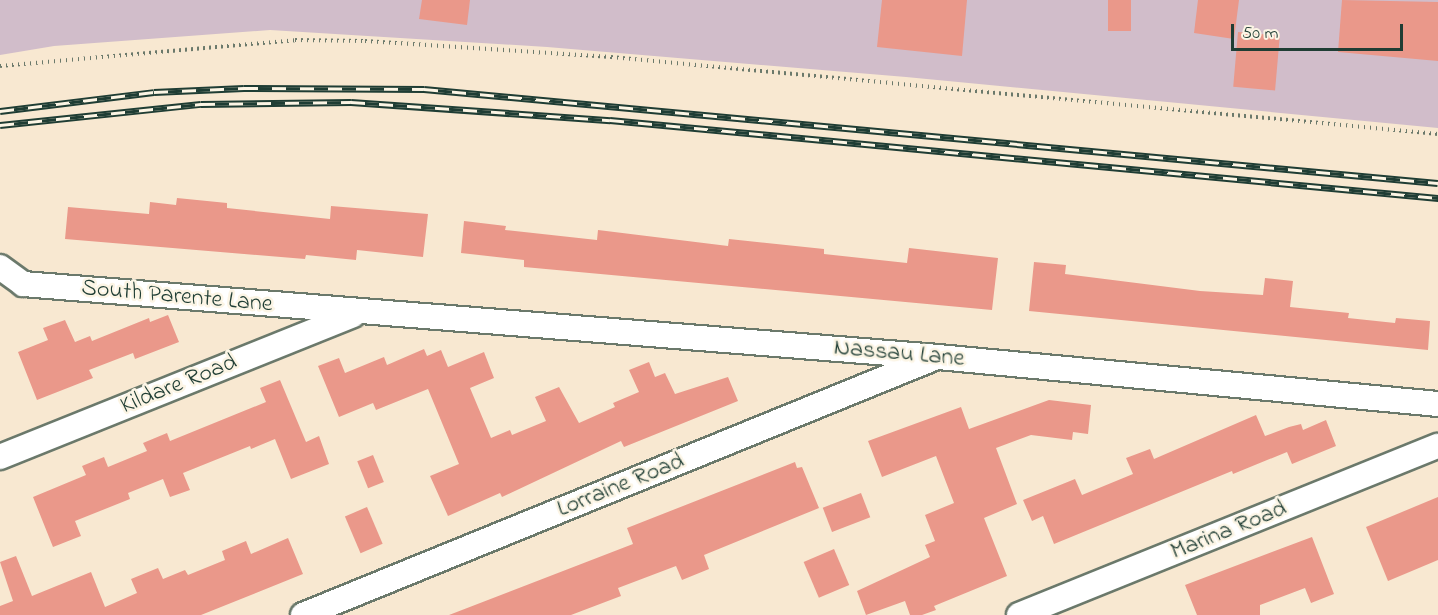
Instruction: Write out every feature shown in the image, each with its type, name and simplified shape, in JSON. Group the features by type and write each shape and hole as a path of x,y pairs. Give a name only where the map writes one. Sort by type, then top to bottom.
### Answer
{"street":[{"name":"South Parente Lane","path":"0,267 23,284 358,313"},
{"name":"Nassau Lane","path":"358,313 938,357 1438,404"},
{"name":"Kildare Road","path":"0,457 358,313"},
{"name":"Lorraine Road","path":"303,615 938,357"},
{"name":"Marina Road","path":"1019,615 1438,446"}],"path":[{"path":"0,66 284,41 365,41 611,57 1438,134"}],"shaded area":[{"path":"0,0 1438,0 1438,128 906,77 547,47 270,30 54,46 0,55"}],"building":[{"path":"422,0 470,0 467,25 419,19"},
{"path":"882,0 967,0 962,56 877,47"},
{"path":"1108,0 1131,0 1131,31 1108,31"},
{"path":"1198,0 1239,0 1234,39 1194,33"},
{"path":"1342,0 1438,2 1438,61 1338,52"},
{"path":"1238,32 1280,36 1275,90 1233,87"},
{"path":"177,198 227,203 227,208 330,219 331,206 428,214 423,257 357,250 356,260 306,255 305,259 65,239 68,207 149,214 150,202 176,205"},
{"path":"464,221 506,226 505,230 597,240 598,230 728,246 729,239 824,249 824,254 907,263 909,248 998,258 992,310 524,267 524,260 461,253"},
{"path":"1034,262 1066,265 1065,274 1200,291 1263,295 1265,278 1293,281 1290,307 1349,313 1348,318 1395,323 1396,318 1430,321 1428,350 1029,311"},
{"path":"168,315 179,342 135,359 133,353 89,370 93,378 37,400 18,352 48,340 43,328 65,320 75,342 90,336 92,341 149,318 150,322"},
{"path":"424,349 427,356 441,350 448,367 484,352 494,378 470,388 491,438 510,430 512,435 546,421 535,397 559,387 579,423 615,407 613,403 639,392 629,370 649,362 655,377 665,373 675,394 728,377 738,401 624,447 621,441 502,497 500,493 448,516 430,476 459,464 428,389 376,410 373,403 339,417 318,366 339,358 345,373 384,357 387,365"},
{"path":"280,380 306,442 319,436 329,464 291,479 275,439 251,449 250,446 183,473 190,490 170,497 163,479 128,493 130,499 75,521 81,536 53,547 33,497 86,475 82,466 104,457 108,467 147,451 143,443 167,433 170,441 266,402 260,388"},
{"path":"1049,400 1091,405 1088,434 1073,432 1072,440 1031,435 996,448 1017,504 984,518 1007,576 934,606 936,610 922,615 910,615 905,601 866,615 857,591 930,557 925,545 935,541 925,515 954,503 936,456 882,477 868,441 961,407 969,429"},
{"path":"1256,415 1265,436 1301,424 1303,430 1326,420 1336,446 1292,464 1287,452 1233,474 1232,471 1054,544 1043,516 1032,521 1023,500 1075,479 1082,495 1133,474 1126,458 1150,449 1154,459"},
{"path":"373,455 384,482 368,488 357,461"},
{"path":"795,462 797,468 802,467 819,508 704,555 709,569 682,580 676,566 618,588 621,596 571,615 449,615 633,544 627,528"},
{"path":"861,493 870,517 832,532 823,508"},
{"path":"1438,497 1438,560 1388,581 1366,527"},
{"path":"367,507 383,544 361,553 345,516"},
{"path":"1312,537 1334,594 1311,603 1305,588 1260,605 1260,615 1197,615 1185,585"},
{"path":"288,538 303,574 201,615 0,615 0,606 13,601 0,562 16,556 32,596 91,572 105,607 137,593 131,579 158,568 163,579 185,570 188,575 225,560 222,551 246,541 251,554"},
{"path":"834,549 849,585 819,598 804,562"}],"railway":[{"path":"0,111 154,92 244,88 424,89 1438,183"},
{"path":"0,125 201,104 351,102 610,120 1438,198"}]}
